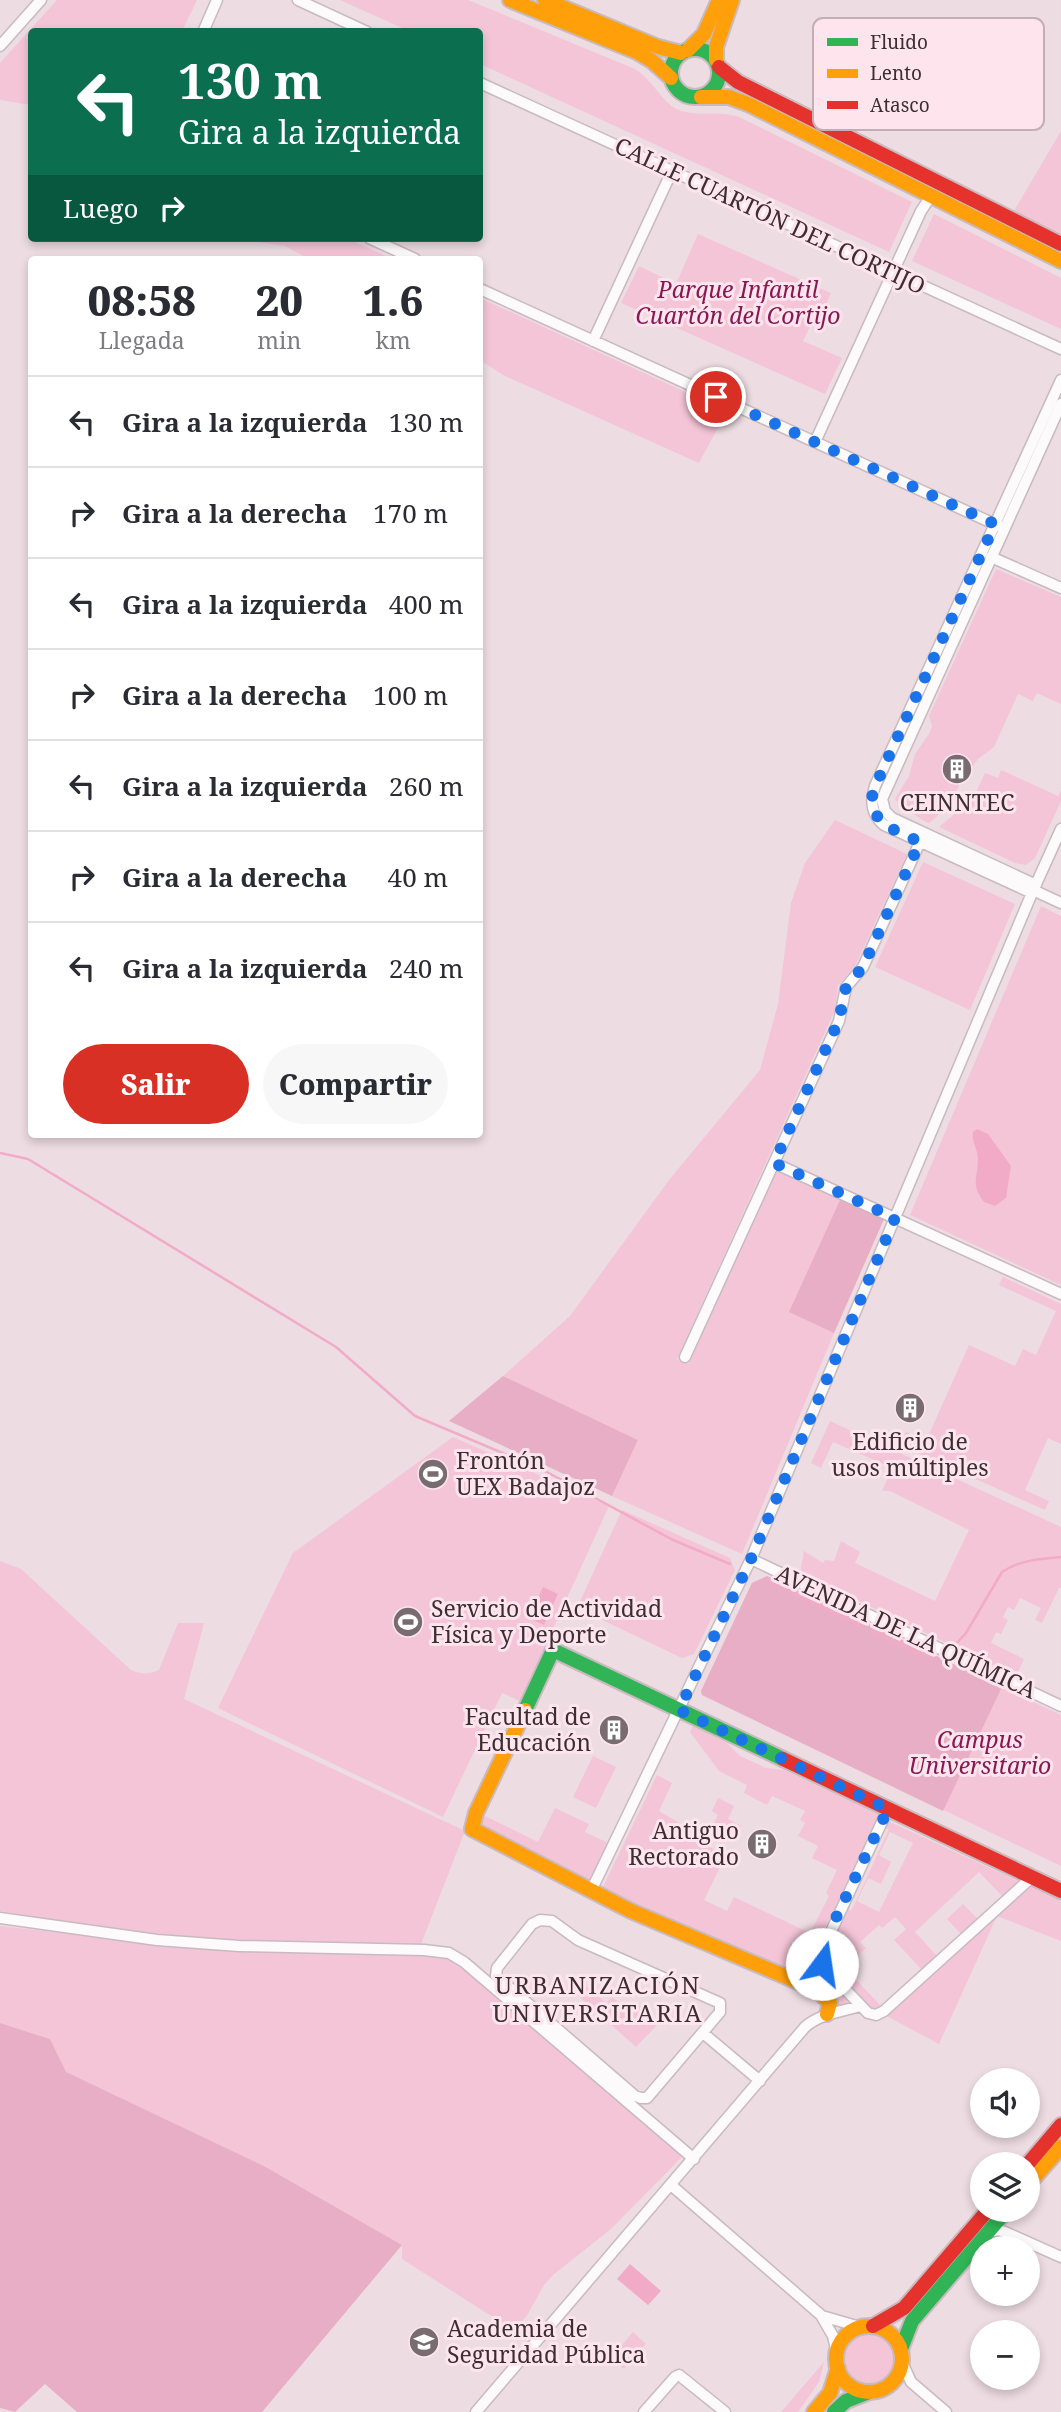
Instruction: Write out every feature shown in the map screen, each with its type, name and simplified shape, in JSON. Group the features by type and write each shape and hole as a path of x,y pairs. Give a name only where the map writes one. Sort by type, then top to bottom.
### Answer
{"main road":[{"path":"510,0 636,52 652,61 671,78 679,92 686,96 729,97 748,104 1061,261"},
{"path":"545,0 659,47 685,51 704,50 734,80 813,120"},
{"path":"671,78 672,64 705,35 719,0"},
{"path":"701,97 714,88 720,74 716,47 732,0"},
{"path":"834,130 1061,244"},
{"path":"827,2014 829,2000 812,1987 631,1911 472,1829 476,1813 553,1650 1061,1891"},
{"path":"1038,2152 1061,2125"},
{"path":"1040,2171 1061,2147"},
{"path":"814,2412 830,2393 844,2337 904,2308 978,2222"},
{"path":"834,2412 846,2401 883,2389 893,2382 899,2373 912,2321 997,2222"},
{"path":"867,2327 883,2328 893,2335 902,2356"},
{"path":"838,2360 850,2385 869,2392"}],"street":[{"path":"0,46 41,0"},
{"path":"205,28 217,0"},
{"path":"298,0 358,28"},
{"name":"CALLE CUARTÓN DEL CORTIJO","path":"483,84 1061,349"},
{"path":"593,341 672,171"},
{"path":"815,442 921,211 932,196"},
{"path":"379,242 409,256"},
{"path":"483,290 1000,527"},
{"path":"1061,380 1000,527 991,557 885,790 883,805 884,811 892,818 1061,903"},
{"path":"1034,889 884,825 872,806 873,791 1061,404"},
{"path":"991,557 1061,588"},
{"path":"591,1891 751,1559 1061,829"},
{"path":"685,1357 839,1020 846,987 863,967 920,842"},
{"path":"774,1163 1061,1294"},
{"name":"AVENIDA DE LA QUÍMICA","path":"751,1559 1061,1706"},
{"path":"888,1809 821,1953 825,1968 860,2006 872,2015 884,2011 1032,1877"},
{"path":"0,1918 185,1942 239,1946 443,1951 460,1958 694,2159"},
{"path":"549,1920 578,1940 718,2001 722,2006 721,2011 703,2033 651,2095 641,2098 497,1978 495,1970 532,1924 549,1920"},
{"path":"476,2412 805,2027 827,2014 860,2006"},
{"path":"703,2033 760,2081"},
{"path":"671,2186 822,2316 831,2331 838,2360"},
{"path":"988,2232 1005,2232 1061,2257"},
{"path":"822,2316 867,2327"},
{"path":"902,2356 911,2382 946,2412"},
{"path":"644,2412 675,2377 684,2377 725,2412"}],"green space":[{"path":"57,0 197,0 183,28 32,28"},
{"path":"340,0 468,0 635,69 668,103 679,110 739,117 912,202 889,252 483,65 483,28 402,28"},
{"path":"28,32 28,105 0,100 0,63"},
{"path":"1061,131 1061,235 1014,211"},
{"path":"934,214 1061,278 1061,329 912,261"},
{"name":"Parque Infantil Cuartón del Cortijo","path":"698,234 831,293 825,307 818,310 803,341 842,358 825,394 621,303 639,266 676,284"},
{"path":"257,242 355,242 386,256 303,256 285,246"},
{"path":"483,299 727,411 699,463 505,376 483,362"},
{"path":"996,569 1061,597 1061,704 1037,693 1033,701 1018,694 994,747 978,759 959,785 951,804 929,823 895,799 909,776 915,754 929,734 932,726 929,716"},
{"path":"1001,770 1058,796 1061,790 1061,801 1035,858 1026,865 1015,863 939,827 962,808 968,810 985,773 998,778"},
{"path":"835,820 907,854 855,966 838,985 835,1010 677,1359 689,1364 776,1171 884,1219 742,1554 612,1496 638,1440 503,1376 570,1316 669,1180 760,1070 778,1004 791,903 805,863"},
{"path":"923,862 1015,904 970,1010 875,967"},
{"path":"1041,906 1061,916 1061,1285 910,1215"},
{"path":"1003,1277 1061,1304 1061,1444 1048,1438 1025,1490 1049,1501 1045,1510 900,1445 906,1432 926,1441 969,1345 1015,1366 1023,1349 1036,1355 1056,1311 999,1285"},
{"name":"Campus Universitario","path":"830,1421 1061,1527 1061,1588 1042,1623 1035,1620 1041,1608 1020,1598 1014,1610 1008,1607 1003,1617 1008,1620 1001,1634 996,1632 991,1643 1024,1659 1016,1676 800,1573 804,1551 823,1563 825,1560 834,1561 841,1541 860,1552 855,1563 935,1601 969,1530 890,1491 882,1491 892,1468 833,1442 821,1468 811,1463"},
{"name":"Servicio de Actividad Física y Deporte","path":"453,1437 609,1506 520,1701 502,1693 443,1817 218,1708 293,1553"},
{"path":"622,1510 730,1558 735,1570 694,1654 682,1658 577,1608"},
{"path":"0,1561 21,1569 135,1672 159,1670 178,1623 204,1623 184,1699 465,1831 421,1944 251,1942 194,1938 0,1911"},
{"name":"Campus Universitario","path":"767,1576 1061,1715 1061,1866 702,1695 701,1691 752,1583"},
{"name":"Campus Universitario","path":"693,1726 727,1743 740,1756 766,1768 784,1770 879,1814 817,1945 819,1968 846,1997 848,2003 844,2007 839,2007 601,1891 657,1775 672,1783 659,1811 693,1831 691,1835 698,1838 702,1831 709,1833 718,1815 712,1811 718,1798 734,1806 728,1819 741,1826 733,1842 715,1834 709,1847 726,1855 704,1900 727,1911 734,1897 810,1933 829,1896 826,1893 837,1870 812,1858 818,1846 798,1836 805,1823 800,1820 805,1811 772,1796 767,1805 744,1793 747,1785 719,1771 690,1732"},
{"path":"593,1756 616,1767 596,1808 573,1797"},
{"path":"555,1808 589,1824 585,1832 608,1843 588,1884 481,1829 481,1814 538,1842"},
{"name":"Campus Universitario","path":"886,1820 1020,1882 881,2009 876,2011 868,2009 825,1964 824,1953 846,1905 851,1911 856,1901 889,1829 882,1827","holes":["890,1832 913,1843 879,1912 857,1901 868,1878 881,1884 891,1862 879,1855","979,1872 1002,1896 978,1919 963,1904 947,1919 961,1934 937,1956 915,1932","895,1917 906,1929 894,1940 922,1970 882,2007 845,1968 866,1948 860,1942 879,1925 882,1928"]},
{"path":"1032,1883 1061,1897 1061,1941 997,1916 939,2044 883,2014"},
{"path":"0,1926 141,1942 445,1957 465,1968 681,2155 681,2158 611,2229 553,2275 544,2285 526,2317 513,2330 402,2259 402,2245 264,2166 65,2072 50,2039 0,2023"},
{"path":"579,1980 606,2003 612,1997 629,2012 637,2003 659,2023 636,2047 571,1989"},
{"path":"633,2332 646,2344 624,2369 611,2358"},
{"path":"869,2333 887,2340 894,2358 887,2376 869,2383 851,2376 844,2358 851,2340"},
{"path":"824,2362 819,2382 798,2412 781,2412"}],"shaded area":[{"path":"977,1129 988,1134 1011,1166 1006,1198 995,1206 984,1202 977,1190 978,1159 973,1132"},
{"path":"840,1200 884,1219 834,1333 789,1312"},
{"path":"503,1376 638,1440 612,1496 449,1421"},
{"name":"Campus Universitario","path":"767,1576 1002,1687 943,1811 702,1695 701,1691 752,1583"},
{"path":"543,1587 558,1594 544,1625 529,1618"},
{"path":"0,2023 50,2039 66,2072 264,2166 402,2245 262,2412 77,2412 45,2384 15,2412 0,2408"},
{"path":"630,2264 661,2291 648,2305 617,2279"}],"waterway":[{"path":"0,1153 28,1159 336,1347 415,1416 545,1471 673,1540 730,1564"},
{"path":"956,1644 966,1633 1002,1572 1038,1559 1061,1557"},
{"path":"769,1582 863,1627"},
{"path":"874,1632 928,1655"}],"traffic: fast":[{"path":"695,49 712,56 719,73 712,90 695,97 678,90 671,73 678,56 695,49"},
{"path":"525,1710 553,1650 783,1759"},
{"path":"901,2349 912,2321 997,2222"},
{"path":"834,2412 846,2401 869,2392"}],"traffic: slow":[{"path":"510,0 637,52 671,78"},
{"path":"545,0 658,47 681,53"},
{"path":"688,50 704,34 719,0"},
{"path":"716,60 716,47 732,0"},
{"path":"701,97 729,97 748,104 1061,261"},
{"path":"525,1710 476,1813 472,1829 631,1911 817,1990 830,2003 827,2014"},
{"path":"1040,2171 1061,2147"},
{"path":"869,2326 882,2329 892,2336 899,2346 902,2359 899,2372 892,2382 882,2389 869,2392 856,2389 846,2382 839,2372 836,2359 839,2346 846,2336 856,2329 869,2326"},
{"path":"814,2412 830,2393 838,2368"}],"traffic: jam":[{"path":"719,67 738,82 813,120"},
{"path":"834,130 1061,244"},
{"path":"783,1759 1061,1891"},
{"path":"1038,2152 1061,2125"},
{"path":"873,2326 904,2308 978,2222"}],"place":[{"name":"CEINNTEC","path":"957,769"},
{"name":"Edificio de usos múltiples","path":"910,1408"},
{"name":"Frontón UEX Badajoz","path":"433,1474"},
{"name":"Servicio de Actividad Física y Deporte","path":"408,1622"},
{"name":"Facultad de Educación","path":"614,1730"},
{"name":"Antiguo Rectorado","path":"762,1844"},
{"name":"Academia de Seguridad Pública","path":"424,2342"}],"district":[{"name":"URBANIZACIÓN UNIVERSITARIA","path":"598,2000"}],"route":[{"path":"716,397 995,524 873,791 872,806 878,819 884,825 920,842 863,967 846,987 839,1020 774,1163 895,1218 751,1559 679,1710 888,1809 822,1947 822,1964"}]}
